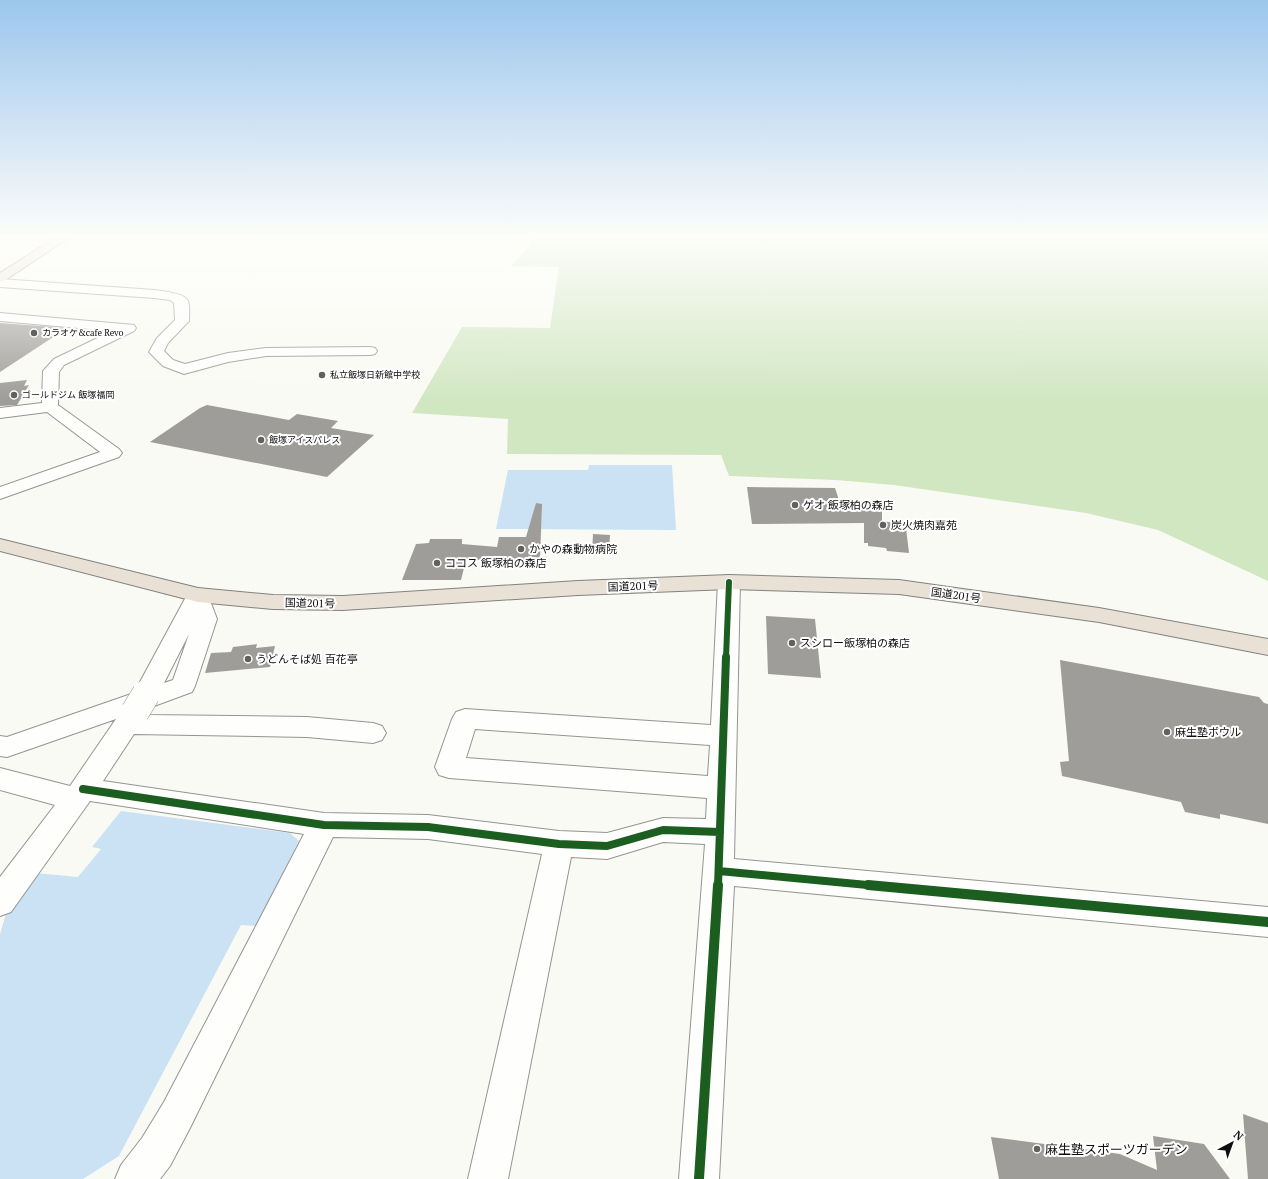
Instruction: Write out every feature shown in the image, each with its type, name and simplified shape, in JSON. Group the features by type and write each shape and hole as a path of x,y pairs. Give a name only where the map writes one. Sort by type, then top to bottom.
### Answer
{"highway":[{"name":"国道201号","path":"0,545 198,595 273,602 343,603 578,588 729,582 899,587 1099,615 1268,646"}],"street":[{"path":"98,290 154,294 173,297 181,301 182,321 162,341 156,352 168,364 184,369 228,358 266,352 370,351"},
{"path":"0,317 129,328 59,362 51,371 50,407"},
{"path":"0,413 50,407 113,453 0,493"},
{"path":"699,1179 719,871 729,582"},
{"path":"0,902 79,794 136,710 198,595"},
{"path":"0,746 7,747 183,686 206,619 198,595"},
{"path":"136,710 373,733"},
{"path":"722,788 449,767 465,719 724,736"},
{"path":"0,779 79,794 324,825 428,827 559,844 607,846 663,830 720,832"},
{"path":"135,1179 156,1152 177,1115 324,825"},
{"path":"488,1179 559,844"},
{"path":"719,871 1268,922"}],"green space":[{"path":"556,290 1268,290 1268,581 1158,530 1086,513 894,485 836,480 729,476 721,455 507,454 508,419 412,413 462,327 550,328"}],"water":[{"path":"589,465 672,465 676,530 496,529 508,470 588,470"},
{"path":"121,811 290,833 299,841 256,926 241,925 119,1156 83,1179 0,1179 0,934 7,910 36,873 78,877 101,849 92,847"}],"building":[{"path":"0,323 67,328 0,372"},
{"name":"ゴールドジム 飯塚福岡","path":"27,380 24,386 29,385 17,405 0,406 0,383"},
{"name":"飯塚アイスパレス","path":"207,405 289,420 297,414 338,421 331,428 374,435 327,477 150,442 200,408"},
{"name":"ゲオ 飯塚柏の森店","path":"747,487 835,488 839,500 882,502 882,521 895,523 906,528 909,553 887,551 886,548 868,546 868,543 864,543 864,523 752,524"},
{"path":"536,503 542,504 540,559 466,560 461,580 402,580 416,544 429,543 430,539 462,539 462,544 497,547 499,537 526,537"},
{"path":"593,534 610,535 609,553 592,554"},
{"name":"スシロー飯塚柏の森店","path":"766,616 815,619 821,678 768,674"},
{"name":"うどんそば処 百花亭","path":"257,644 256,648 275,646 270,667 205,673 211,653 231,652 233,647"},
{"name":"麻生塾ボウル","path":"1060,660 1259,697 1264,703 1268,704 1268,824 1220,814 1220,819 1185,812 1181,802 1062,776 1060,762 1069,761"},
{"path":"1243,1114 1268,1123 1268,1179 1248,1179"},
{"name":"麻生塾スポーツガーデン","path":"1153,1136 1204,1144 1230,1179 999,1179 991,1137 1120,1154 1157,1170"}],"cycle path":[{"path":"699,1179 719,871 729,582"},
{"path":"83,789 324,825 428,827 559,844 607,846 663,830 720,832"},
{"path":"719,871 1268,922"}],"place":[{"name":"カラオケ&cafe Revo","path":"34,333"},
{"name":"私立飯塚日新館中学校","path":"322,375"},
{"name":"ゴールドジム 飯塚福岡","path":"14,395"},
{"name":"飯塚アイスパレス","path":"261,440"},
{"name":"ゲオ 飯塚柏の森店","path":"795,505"},
{"name":"炭火焼肉嘉苑","path":"883,525"},
{"name":"かやの森動物病院","path":"521,549"},
{"name":"ココス 飯塚柏の森店","path":"437,563"},
{"name":"スシロー飯塚柏の森店","path":"792,643"},
{"name":"うどんそば処 百花亭","path":"248,659"},
{"name":"麻生塾ボウル","path":"1167,732"},
{"name":"麻生塾スポーツガーデン","path":"1037,1149"}]}
